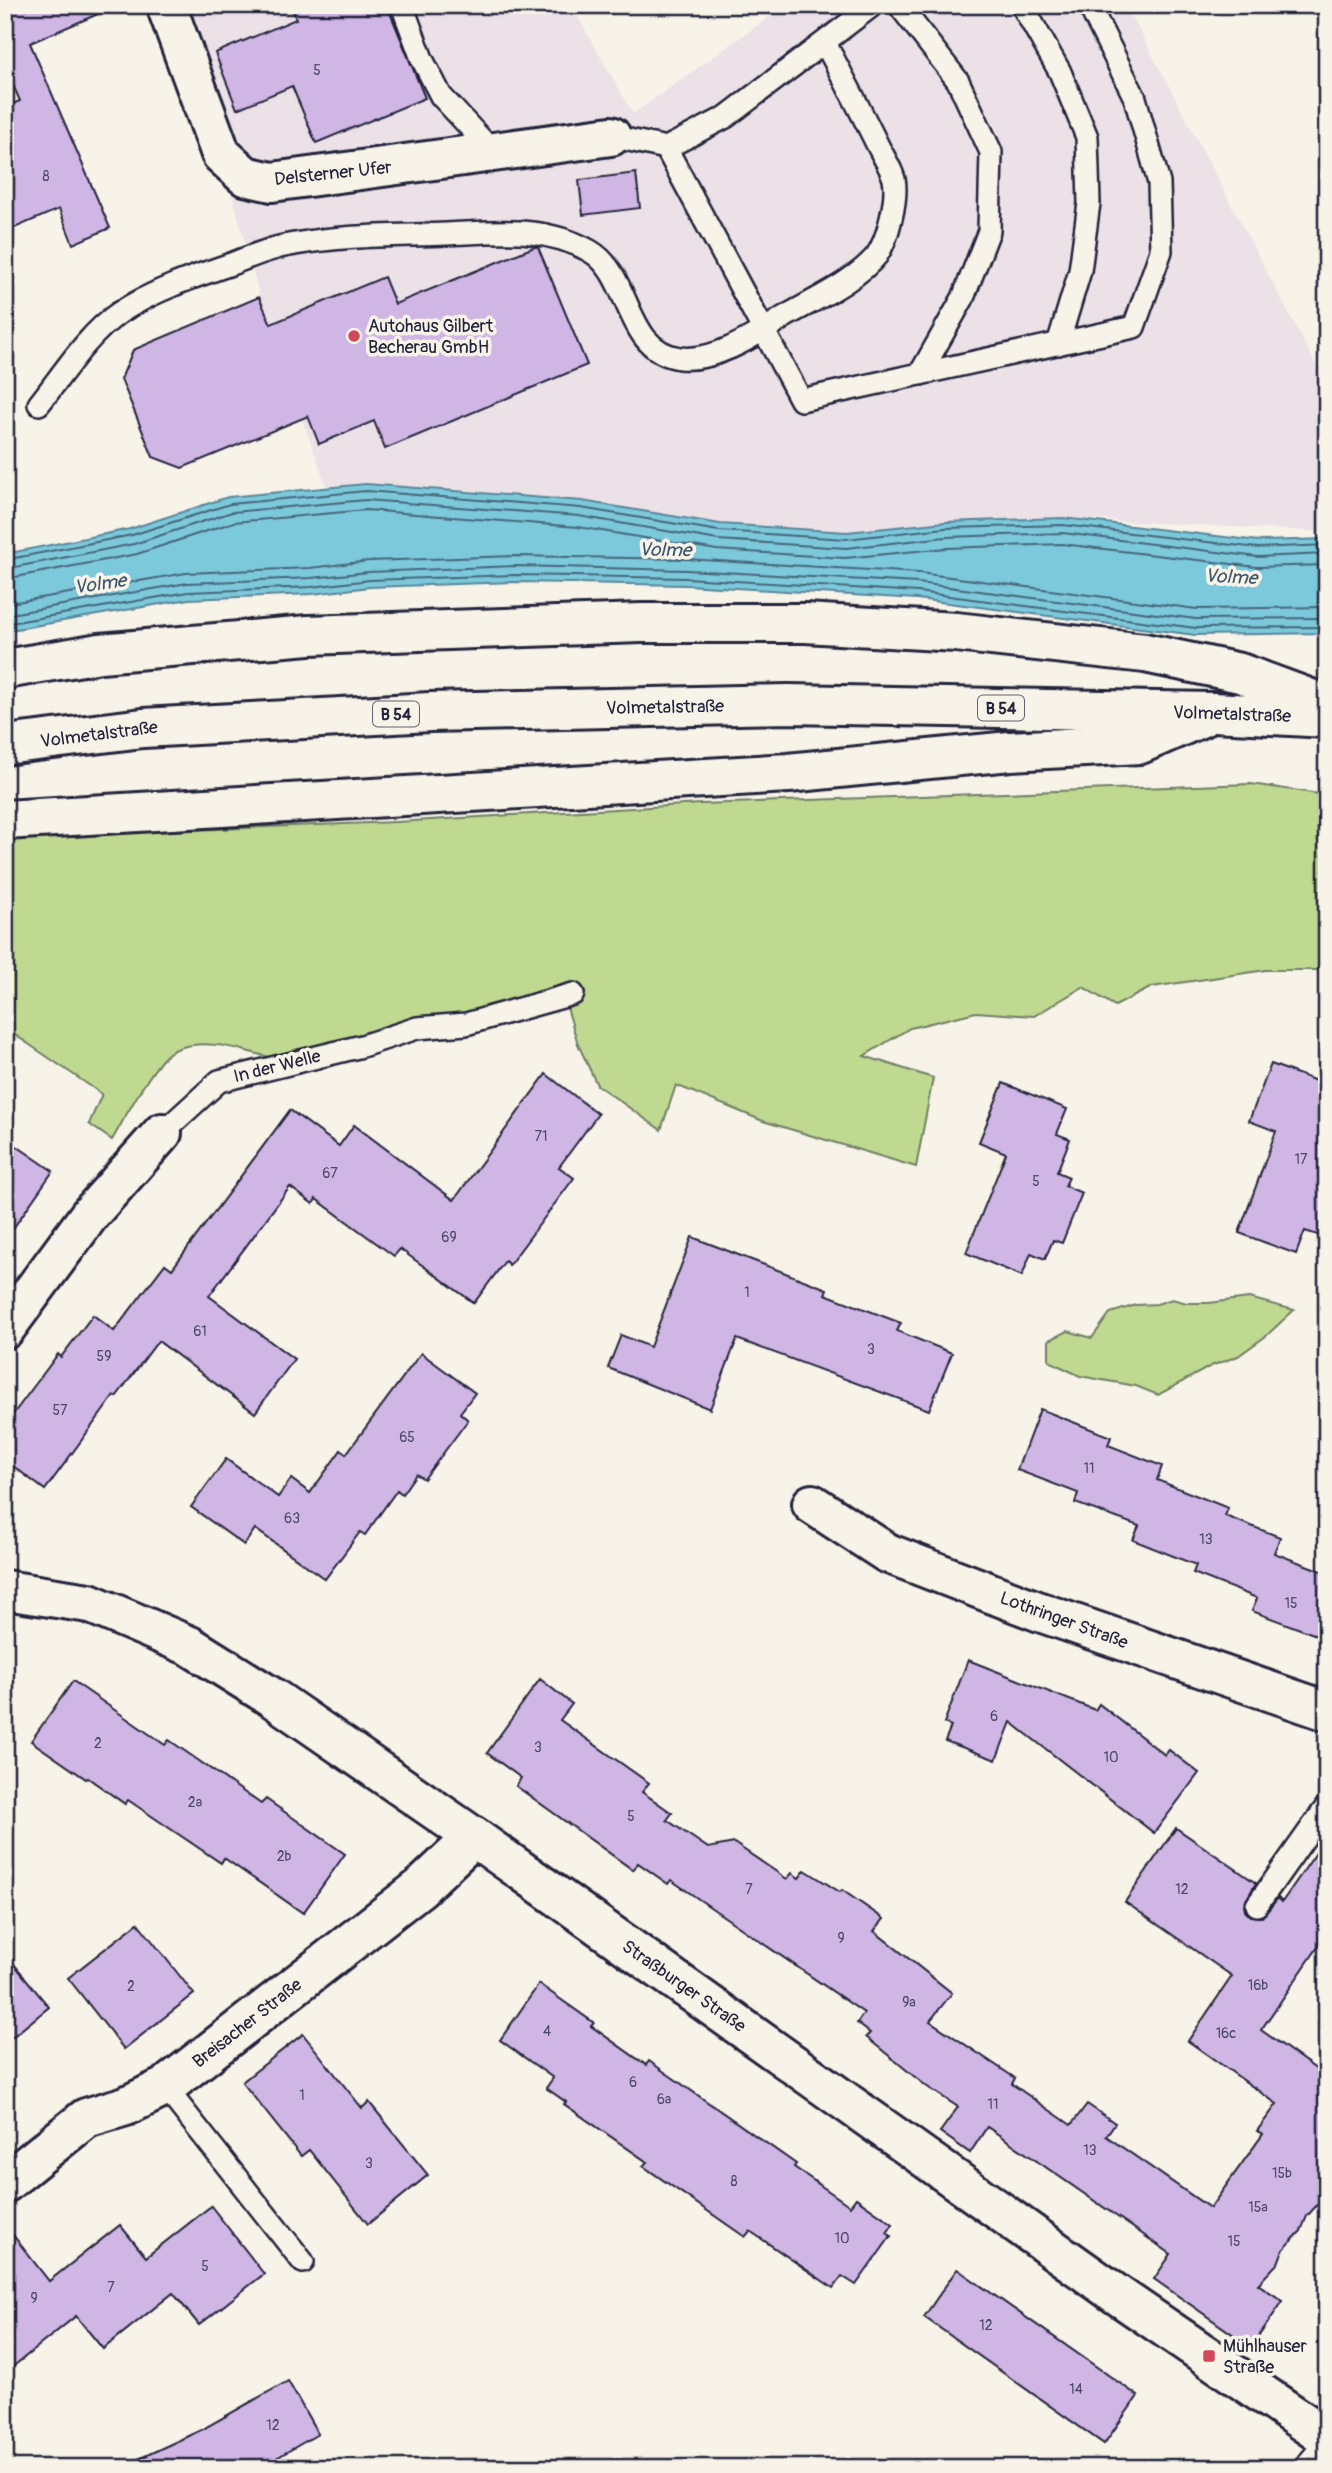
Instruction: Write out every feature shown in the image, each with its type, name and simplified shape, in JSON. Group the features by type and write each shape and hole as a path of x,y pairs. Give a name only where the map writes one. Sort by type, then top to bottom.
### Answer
{"main road":[{"name":"Delsterner Ufer","path":"166,5 221,154 245,176 272,182 611,135"},
{"path":"5,669 100,653 309,635 641,623 805,623 956,632 1145,653 1240,673 1327,705"},
{"name":"Volmetalstraße","path":"5,745 143,728 430,712 788,704 1213,712 1327,718"},
{"path":"5,820 788,774 1010,751 1140,744 1213,712"},
{"name":"In der Welle","path":"5,1329 90,1214 162,1133"},
{"name":"Lothringer Straße","path":"812,1504 887,1553 1040,1612 1327,1711"},
{"name":"Straßburger Straße","path":"10,1590 89,1603 190,1646 273,1698 474,1837 1116,2294 1327,2438"},
{"name":"Breisacher Straße","path":"5,2183 86,2118 126,2106 165,2087 420,1888 474,1837"},
{"path":"1315,2468 1327,2454"}],"lane":[{"path":"402,5 422,59 441,96 494,153"},
{"path":"611,135 666,148 726,117 873,5"},
{"path":"899,5 958,81 991,152 989,231 963,298 920,374"},
{"path":"1022,5 1060,72 1087,137 1089,203 1080,271 1058,344"},
{"path":"666,148 801,400 1134,327 1161,251 1159,183 1135,98 1089,5"},
{"path":"39,404 91,339 121,312 187,279 268,250 292,244 337,239 514,230 558,237 593,252 602,260 614,275 649,344 661,352 679,358 715,353 764,330 847,281 877,254 892,220 894,180 825,43"},
{"name":"In der Welle","path":"162,1133 219,1081 362,1045 417,1028 466,1024 573,994"},
{"path":"1257,1905 1327,1806"},
{"path":"165,2087 303,2262"}],"shaded area":[{"path":"202,5 571,5 633,114 786,5 1126,5 1327,386 1327,532 1063,518 945,522 847,532 720,524 582,501 366,484 327,487 267,323 221,154 172,20"}],"green space":[{"path":"1251,784 1327,795 1327,970 1266,970 1152,987 1115,1006 1083,987 1034,1016 976,1012 910,1028 864,1056 933,1078 916,1167 763,1121 676,1085 661,1130 597,1085 578,1044 562,991 268,1057 220,1045 195,1044 183,1047 172,1051 157,1066 112,1140 89,1124 102,1094 5,1028 5,838 396,822 701,804"},
{"path":"1249,1298 1294,1310 1266,1336 1238,1356 1211,1366 1158,1395 1136,1386 1080,1376 1049,1361 1049,1340 1068,1331 1092,1338 1110,1313 1172,1299 1187,1303 1209,1303"}],"water":[{"name":"Volme","path":"366,484 582,501 720,524 847,532 945,522 1063,518 1259,541 1327,539 1327,633 1195,635 917,599 686,585 515,582 370,587 312,594 189,599 5,631 5,554 130,529 228,497"}],"building":[{"path":"5,5 119,5 30,43 110,228 73,244 59,209 5,232 5,107 20,101 5,67"},
{"path":"291,5 387,5 425,98 316,143 292,86 237,109 215,53 296,19"},
{"path":"636,173 640,208 583,215 579,180"},
{"path":"538,247 587,365 385,449 374,421 319,444 308,416 182,468 153,457 121,379 133,350 259,297 271,324 384,277 395,304"},
{"path":"1271,1064 1327,1085 1327,1238 1305,1231 1296,1254 1239,1233 1276,1131 1249,1121"},
{"path":"546,1074 598,1114 559,1167 574,1178 509,1265 505,1261 474,1303 400,1249 394,1256 316,1199 313,1204 290,1187 209,1296 294,1359 255,1413 158,1341 45,1490 5,1460 5,1425 58,1354 61,1357 93,1315 114,1331 165,1264 172,1269 290,1110 339,1146 354,1125 454,1200"},
{"path":"1003,1083 1067,1109 1057,1134 1070,1139 1057,1172 1069,1177 1065,1186 1082,1193 1062,1243 1053,1240 1045,1259 1031,1253 1022,1276 966,1253 1006,1153 979,1142"},
{"path":"5,1138 53,1171 5,1240"},
{"path":"692,1237 827,1289 825,1294 901,1323 897,1331 952,1353 929,1410 737,1339 710,1409 608,1368 621,1335 650,1347"},
{"path":"421,1353 475,1393 460,1413 468,1420 424,1479 416,1474 402,1494 397,1490 365,1535 360,1532 325,1579 255,1529 244,1545 191,1507 226,1459 278,1497 291,1479 310,1493 341,1450 346,1454"},
{"path":"1040,1409 1111,1437 1108,1445 1162,1466 1157,1480 1228,1508 1225,1516 1280,1537 1274,1553 1327,1573 1327,1639 1252,1611 1257,1598 1193,1573 1196,1565 1133,1540 1139,1526 1075,1503 1078,1493 1017,1470"},
{"path":"968,1660 1095,1710 1099,1704 1165,1755 1169,1750 1199,1773 1154,1833 1011,1722 996,1760 945,1741 951,1726 944,1723"},
{"path":"540,1679 572,1704 560,1720 649,1783 642,1792 672,1813 667,1820 708,1848 734,1843 787,1879 792,1873 799,1878 805,1870 840,1892 842,1890 884,1919 874,1931 952,1993 930,2021 1015,2078 1012,2084 1071,2125 1087,2104 1115,2123 1106,2136 1210,2208 1263,2134 1257,2131 1277,2104 1188,2041 1232,1976 1125,1902 1176,1828 1256,1883 1244,1904 1245,1911 1250,1916 1262,1917 1278,1898 1282,1902 1327,1837 1327,1934 1261,2030 1327,2077 1327,2194 1307,2216 1301,2231 1283,2250 1278,2263 1258,2284 1283,2301 1251,2347 1154,2279 1171,2254 1008,2141 987,2127 970,2153 940,2132 958,2107 926,2086 866,2037 870,2033 857,2023 864,2013 671,1880 668,1884 638,1863 633,1870 516,1786 521,1778 487,1753"},
{"path":"73,1681 165,1745 169,1740 261,1804 266,1799 345,1854 303,1913 224,1858 221,1863 128,1800 125,1804 31,1741"},
{"path":"138,1923 194,1994 124,2049 68,1978"},
{"path":"5,1953 49,2007 5,2043"},
{"path":"539,1984 594,2023 591,2026 646,2065 649,2061 796,2164 794,2167 850,2206 856,2198 893,2224 887,2233 891,2236 856,2285 842,2276 833,2288 750,2231 745,2237 643,2166 647,2162 564,2104 566,2102 546,2088 553,2078 500,2040"},
{"path":"303,2034 362,2108 369,2102 428,2175 368,2224 309,2150 301,2156 242,2082"},
{"path":"211,2206 264,2274 199,2325 173,2293 103,2349 76,2316 5,2373 5,2225 49,2281 120,2225 146,2257"},
{"path":"957,2269 1138,2396 1104,2444 924,2317"},
{"path":"288,2381 318,2434 259,2468 119,2468 201,2430"}],"place":[{"name":"Autohaus Gilbert Becherau GmbH","path":"354,336"},
{"name":"Mühlhauser Straße","path":"1209,2356"}]}
